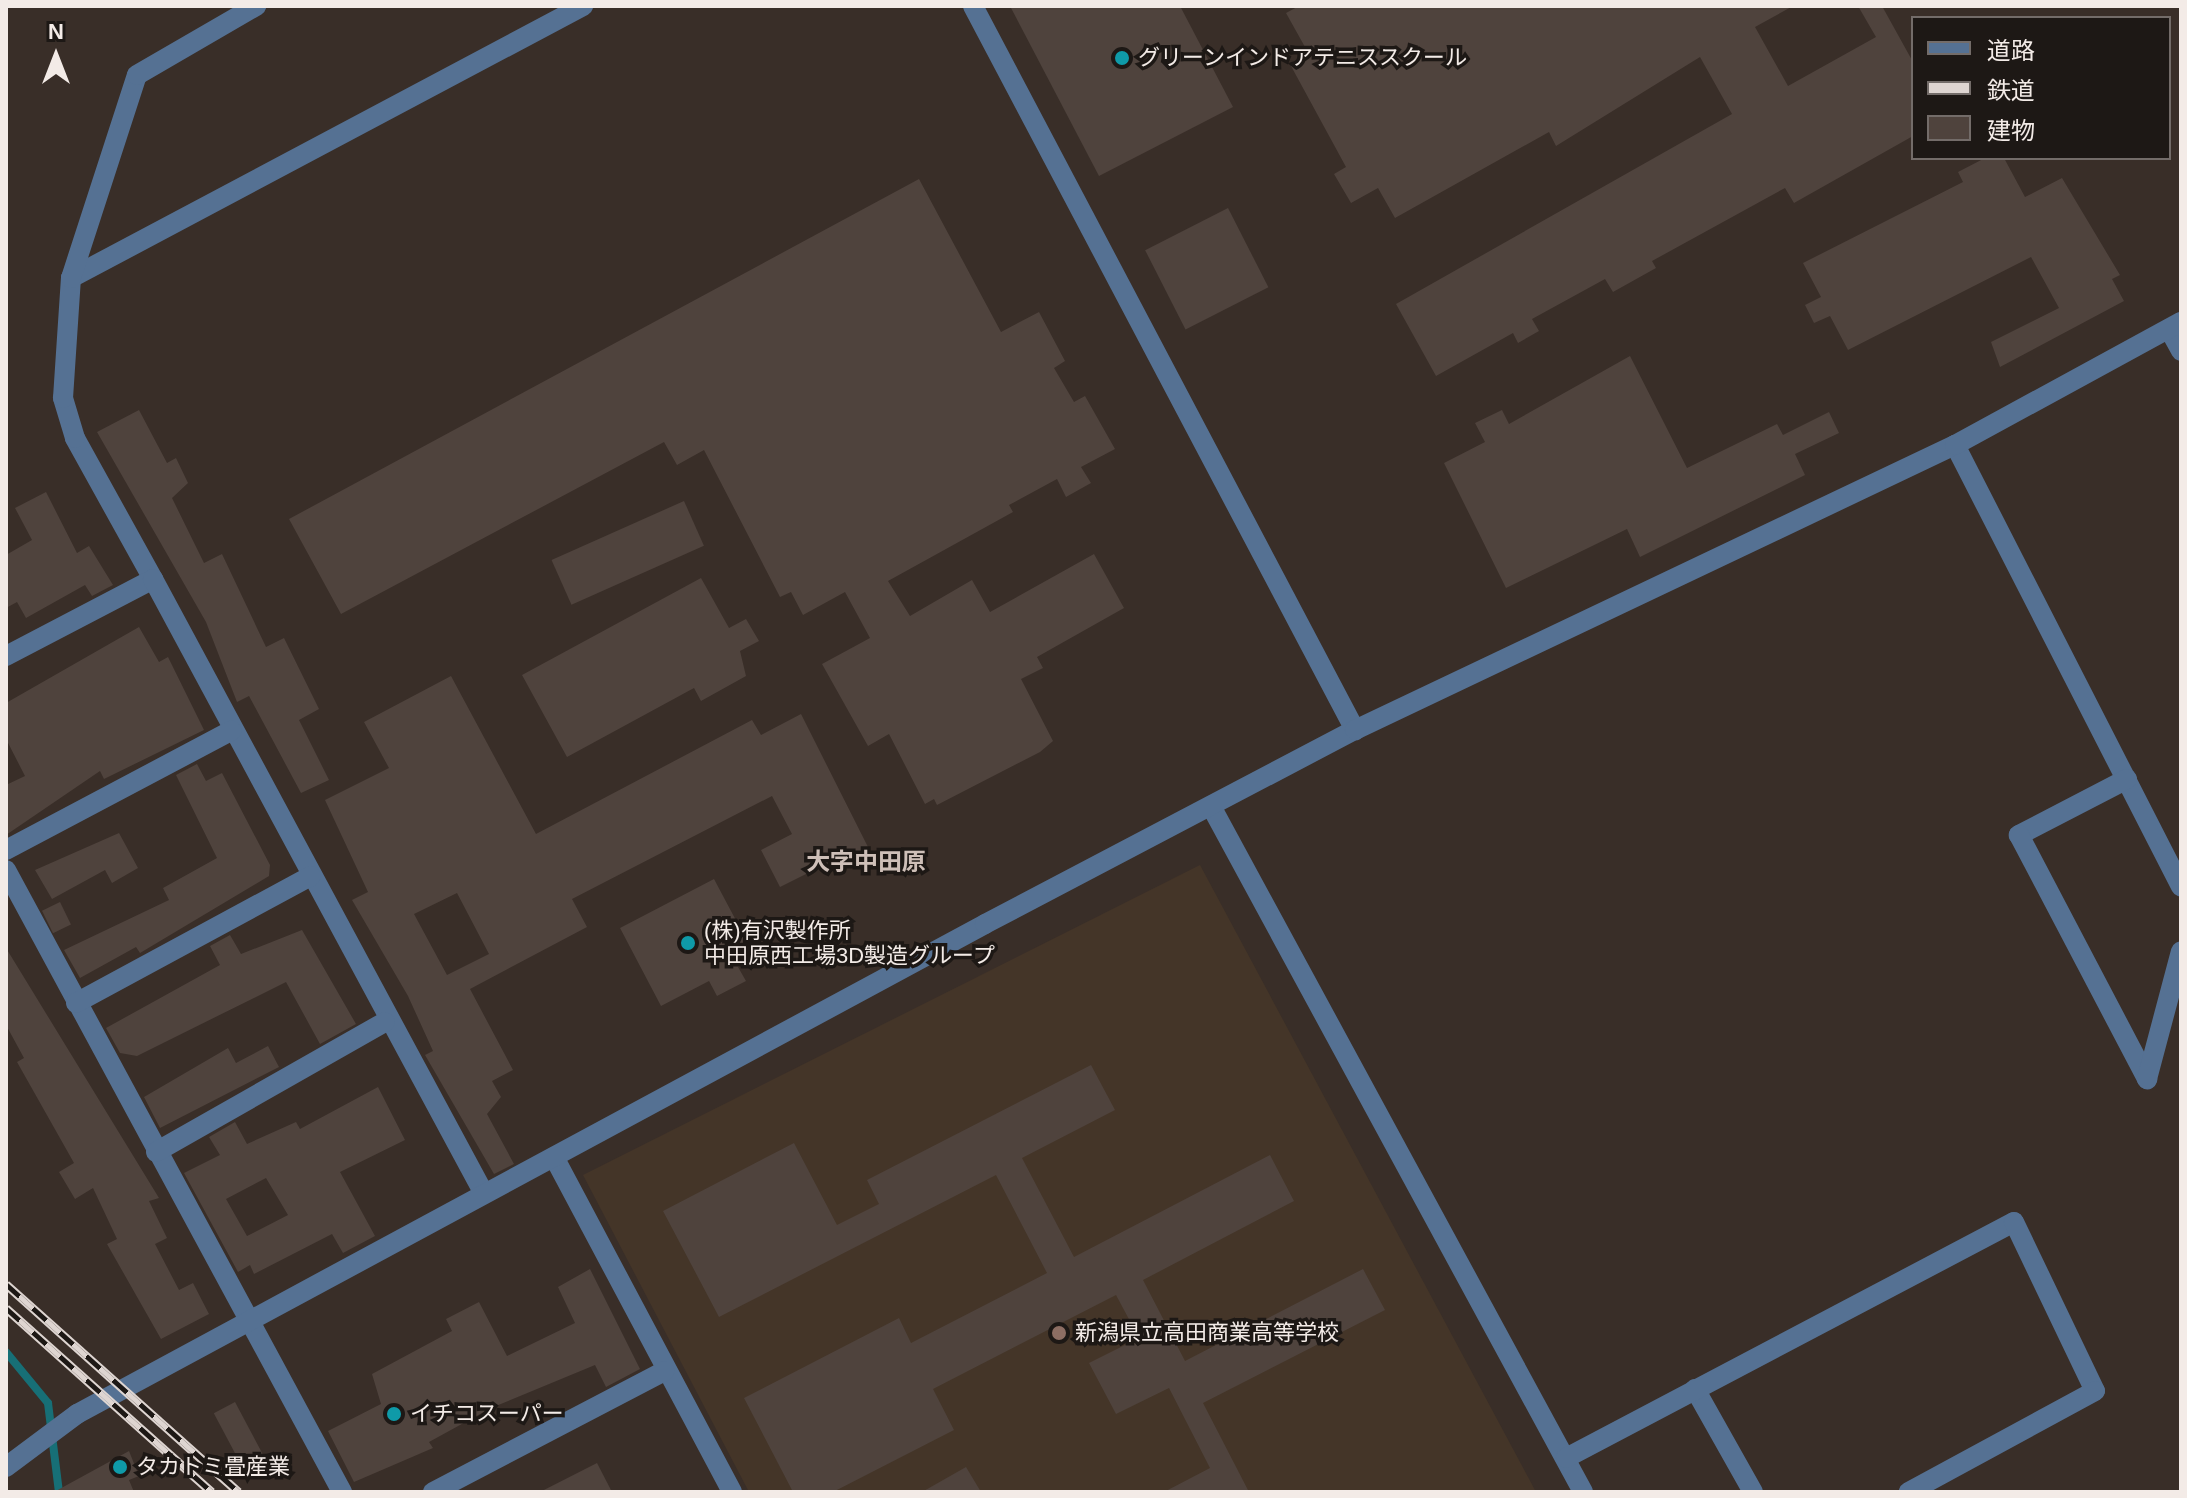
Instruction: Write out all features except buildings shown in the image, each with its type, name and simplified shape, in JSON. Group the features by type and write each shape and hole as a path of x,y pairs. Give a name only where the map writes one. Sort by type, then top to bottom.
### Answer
{"street":[{"path":"256,6 137,75 71,278 63,398 75,438 311,876 385,1022 483,1192"},
{"path":"71,278 583,6"},
{"path":"973,6 1355,730"},
{"path":"6,1467 77,1414 483,1192 1355,730 1955,445 2175,325 2181,351"},
{"path":"1955,445 2181,886"},
{"path":"6,656 153,579"},
{"path":"6,850 231,731"},
{"path":"2127,779 2019,835 2147,1079 2181,951"},
{"path":"1212,808 1583,1492"},
{"path":"6,870 245,1324 342,1492"},
{"path":"76,1003 311,876"},
{"path":"156,1152 385,1022"},
{"path":"554,1157 664,1371 732,1492"},
{"path":"1566,1458 2014,1222 2095,1391 1909,1492"},
{"path":"433,1492 664,1371"},
{"path":"1695,1389 1753,1492"}],"shaded area":[{"name":"新潟県立高田商業高等学校","path":"1200,865 1536,1492 749,1492 583,1175"}],"waterway":[{"path":"6,1352 48,1403 59,1492"}],"railway":[{"path":"6,1284 239,1492"},
{"path":"6,1308 212,1492"}],"place":[{"name":"グリーンインドアテニススクール","path":"1122,58"},
{"name":"(株)有沢製作所 中田原西工場3D製造グループ","path":"688,943"},
{"name":"新潟県立高田商業高等学校","path":"1059,1333"},
{"name":"イチコスーパー","path":"394,1414"},
{"name":"タカトミ畳産業","path":"120,1467"}],"district":[{"name":"大字中田原","path":"866,862"}]}
